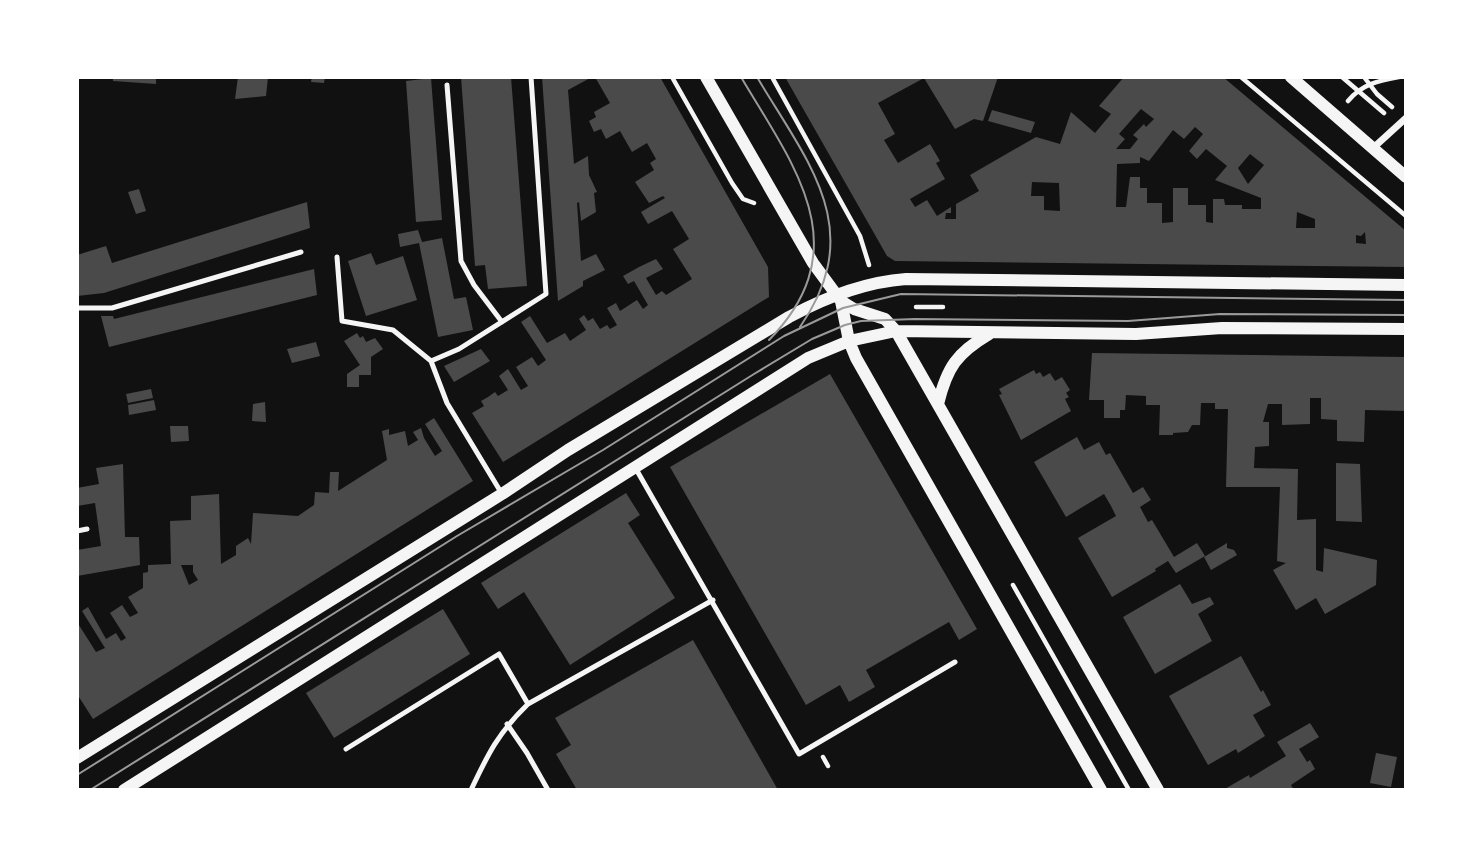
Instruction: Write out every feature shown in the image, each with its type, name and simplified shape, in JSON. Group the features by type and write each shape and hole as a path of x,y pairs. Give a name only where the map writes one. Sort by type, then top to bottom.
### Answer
{"street":[{"path":"706,77 806,251 839,298 854,309 885,319 896,331 1158,790"},
{"path":"1291,77 1406,177"},
{"path":"1372,149 1406,118"},
{"path":"77,758 502,494 568,450 789,317 875,283 906,279 1406,285"},
{"path":"839,298 849,341 856,358 1101,790"},
{"path":"124,790 808,358 849,341 896,331 1136,334 1222,328 1406,329"},
{"path":"938,404 943,382 954,361 968,347 990,334"}],"lane":[{"path":"431,361 459,349 546,295 531,77"},
{"path":"447,85 461,261 474,285 502,322"},
{"path":"77,308 113,308 301,252"},
{"path":"337,257 342,321 393,330 431,361 447,403 502,494"},
{"path":"634,466 799,754 955,662"},
{"path":"77,531 88,528"},
{"path":"471,790 490,749 507,724 528,704 713,600"},
{"path":"346,749 499,654 528,704"},
{"path":"507,724 548,790"}],"path":[{"path":"672,77 743,199"},
{"path":"772,77 860,236"},
{"path":"1241,77 1406,216"},
{"path":"1364,77 1377,94 1406,118"},
{"path":"1335,116 1357,89 1369,83 1399,77"},
{"path":"1344,78 1398,125"},
{"path":"908,307 943,307"},
{"path":"1008,576 1129,790"}],"building":[{"path":"113,77 156,77 156,84 113,81"},
{"path":"238,77 268,77 266,96 235,99"},
{"path":"312,77 325,77 324,83 311,82"},
{"path":"461,77 511,77 527,286 488,289 485,265 475,266"},
{"path":"542,77 592,77 568,90 574,164 588,156 589,175 597,192 594,193 596,212 581,221 579,202 577,203 581,261 596,254 605,270 583,281 583,286 558,301"},
{"path":"595,77 660,77 768,267 769,297 503,462 472,413 484,406 481,401 495,392 498,396 508,390 499,376 508,369 521,390 528,386 516,367 532,357 538,366 546,360 521,322 530,316 547,343 565,333 570,341 586,330 579,319 584,315 588,321 593,318 600,329 607,325 610,329 617,325 607,308 616,303 620,311 637,300 643,309 648,305 634,281 628,284 623,276 639,267 656,259 663,269 646,278 656,295 662,291 666,295 692,279 673,249 689,239 672,211 648,224 641,212 665,198 663,196 649,203 635,182 654,170 650,163 656,159 647,143 632,152 620,131 606,139 601,129 594,132 589,121 596,117 594,112 610,103"},
{"path":"785,77 998,77 983,121 974,119 955,129 924,78 878,103 895,134 884,140 898,163 930,144 940,161 936,163 945,179 910,199 915,207 927,200 937,216 951,207 951,213 946,213 945,219 956,219 956,204 979,191 970,175 1036,137 1060,144 1071,112 1095,133 1111,114 1099,106 1124,77 1223,77 1406,231 1406,267 895,261 887,256","holes":["1141,109 1154,119 1133,135 1138,139 1130,149 1116,149 1125,139 1119,134","1195,127 1203,134 1189,151 1197,159 1206,149 1227,166 1215,180 1261,198 1261,209 1242,209 1242,205 1225,205 1224,199 1213,199 1213,223 1206,222 1206,205 1188,205 1188,188 1173,188 1173,222 1162,223 1162,203 1147,203 1147,188 1140,188 1140,177 1130,177 1126,207 1116,207 1117,164 1140,163 1140,157 1149,161 1173,130 1184,139","1250,154 1264,165 1248,184 1238,168","1032,182 1059,183 1060,211 1044,210 1044,196 1031,196","1297,212 1315,219 1315,228 1296,228","1365,232 1366,244 1356,243 1356,235 1361,236"]},
{"path":"431,78 442,220 416,222 406,81"},
{"path":"992,110 1035,122 1031,133 988,121"},
{"path":"139,189 146,211 136,214 128,192"},
{"path":"307,202 310,228 104,293 77,296 77,255 106,246 112,263"},
{"path":"418,230 422,242 442,238 454,299 466,297 473,330 438,337 419,243 400,247 398,234"},
{"path":"371,253 376,265 403,256 417,300 366,316 348,261"},
{"path":"314,269 317,295 109,347 101,316 113,316 114,319"},
{"path":"357,333 360,338 363,336 366,342 375,338 383,349 371,357 371,375 359,375 359,387 347,387 347,374 360,365 344,341"},
{"path":"316,342 320,356 292,363 287,349"},
{"path":"481,349 490,361 454,382 444,366"},
{"path":"1092,353 1406,357 1406,411 1365,410 1364,442 1337,441 1337,420 1321,419 1321,398 1310,398 1310,424 1282,425 1282,404 1268,404 1263,422 1269,422 1269,446 1255,447 1254,468 1298,469 1297,520 1316,519 1316,570 1323,572 1324,548 1377,560 1376,585 1325,614 1316,598 1296,610 1273,570 1286,563 1277,561 1280,487 1226,487 1228,409 1215,409 1215,403 1201,403 1200,425 1192,425 1188,432 1173,435 1159,435 1160,405 1146,405 1146,396 1126,395 1125,410 1120,410 1120,418 1104,418 1104,400 1089,400"},
{"path":"1034,370 1036,374 1040,372 1043,377 1050,373 1055,381 1062,377 1070,390 1066,393 1069,397 1065,399 1071,411 1021,440 999,395 1002,394 999,389"},
{"path":"830,374 977,629 959,640 949,622 866,670 875,687 849,702 840,685 806,705 670,467"},
{"path":"151,389 153,398 128,403 126,394"},
{"path":"154,400 156,410 129,415 128,405"},
{"path":"265,402 266,422 252,421 253,404"},
{"path":"434,418 473,481 93,719 77,694 77,622 96,652 105,648 82,611 88,607 106,639 116,633 121,641 126,638 110,613 122,605 130,617 138,613 128,597 143,588 143,573 148,572 148,565 171,564 170,521 191,520 191,496 219,494 221,564 236,555 236,546 248,538 251,544 253,513 298,516 314,505 315,492 329,493 330,472 339,472 338,491 387,460 382,431 389,429 389,435 405,431 408,446 418,440 413,432 421,428 435,456 442,451 425,424","holes":["181,565 193,565 193,572 198,580 189,585"]},
{"path":"170,426 188,426 189,441 171,442"},
{"path":"1077,437 1084,450 1099,442 1106,455 1110,453 1133,493 1143,487 1151,500 1140,507 1148,522 1152,520 1174,557 1197,543 1205,556 1176,573 1168,561 1112,597 1078,538 1116,516 1111,506 1104,494 1066,517 1034,462"},
{"path":"1336,463 1360,464 1362,522 1336,521"},
{"path":"123,464 125,537 139,537 140,565 77,576 77,550 101,546 95,503 77,506 77,488 99,484 96,468"},
{"path":"626,493 640,515 628,523 675,598 570,665 524,592 498,609 481,583"},
{"path":"1227,543 1227,548 1234,550 1237,555 1211,570 1204,557"},
{"path":"1180,584 1192,604 1210,597 1214,604 1198,614 1212,641 1155,674 1123,617"},
{"path":"443,609 470,654 334,738 306,693"},
{"path":"693,640 778,790 577,790 556,754 571,745 555,718"},
{"path":"1241,656 1271,705 1253,715 1265,736 1238,753 1236,749 1208,765 1169,696"},
{"path":"1310,723 1319,737 1299,749 1315,769 1291,785 1294,790 1223,790 1249,775 1250,778 1286,756 1277,742"},
{"path":"1376,753 1397,757 1391,787 1370,783"}],"tram line":[{"path":"741,77 797,174 809,207 814,239 810,272 796,306 769,340"},
{"path":"757,77 811,168 823,198 830,228 829,259 820,292 800,327"},
{"path":"77,775 457,536 603,450 784,336 843,308 901,294 1406,300"},
{"path":"90,790 754,374 812,339 845,325 861,321 915,319 1128,321 1220,314 1406,315"}]}
